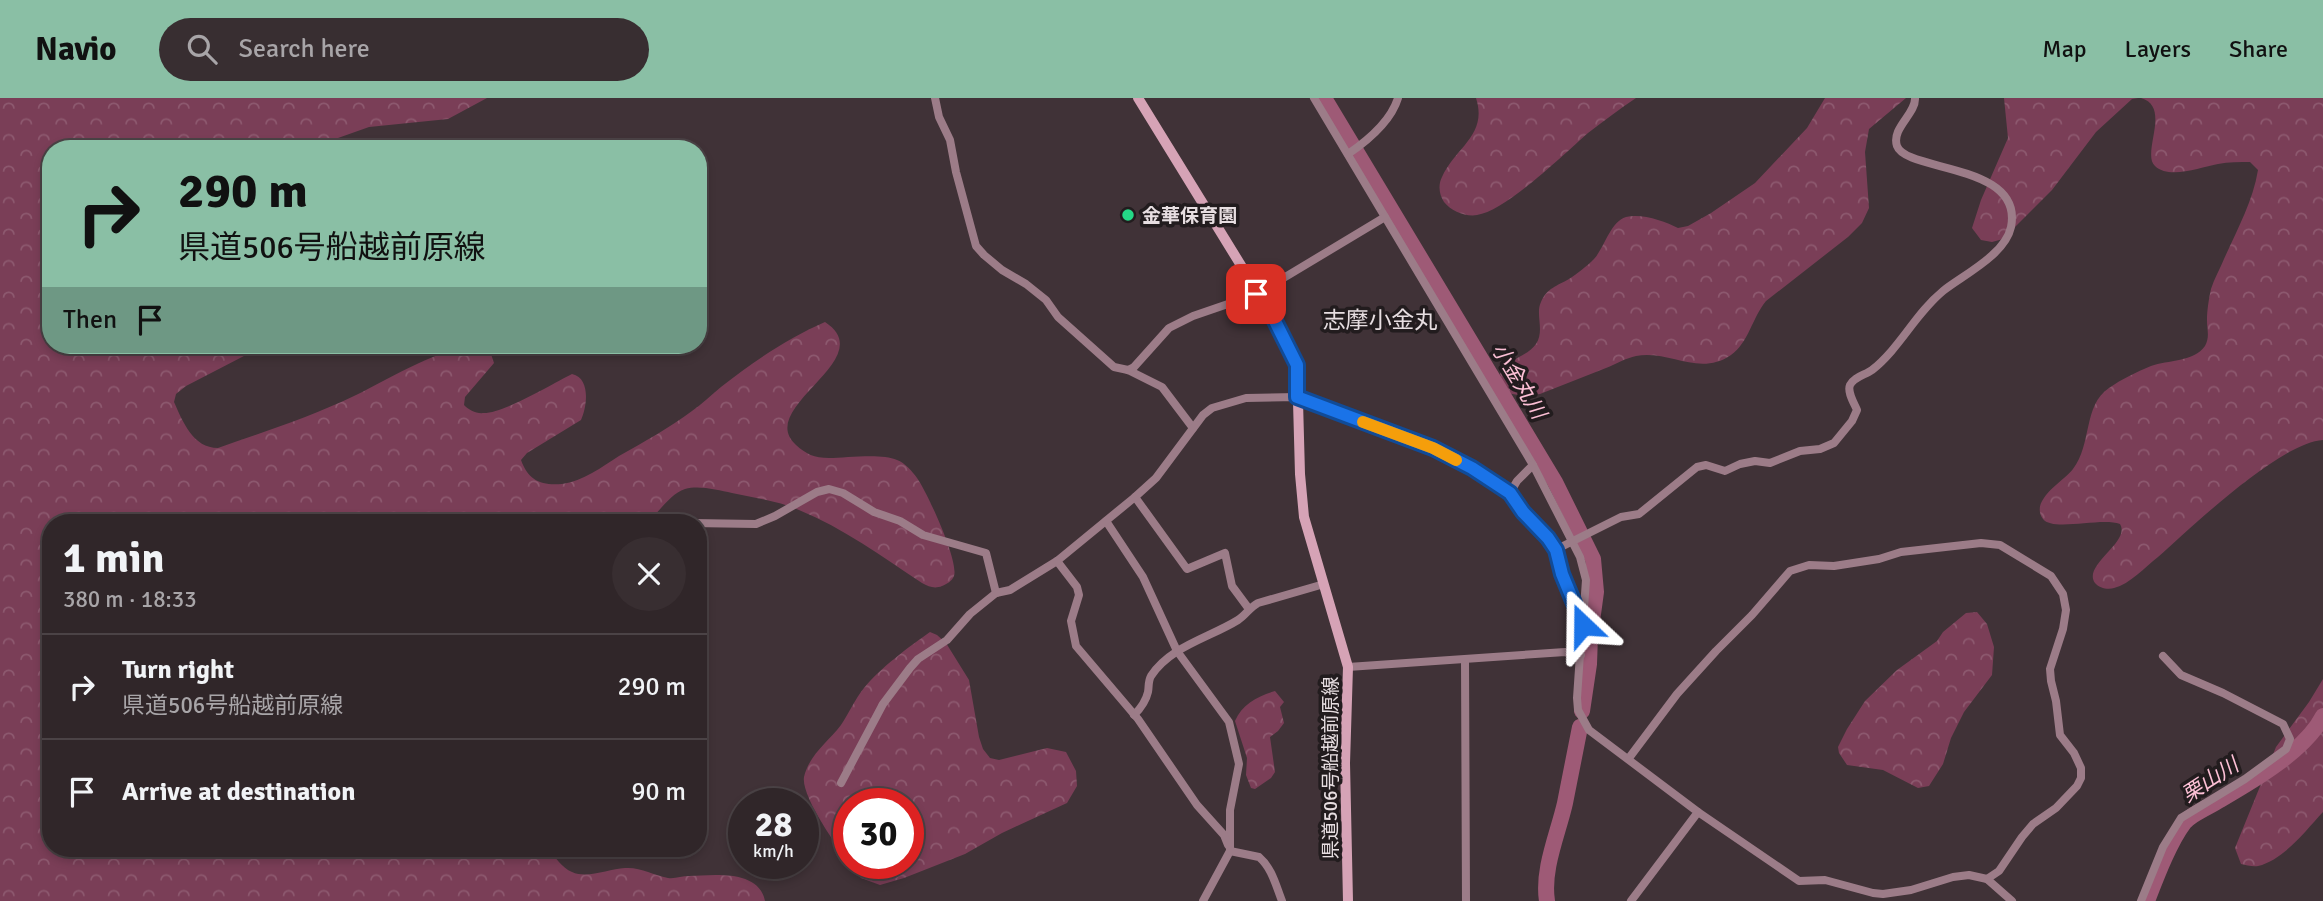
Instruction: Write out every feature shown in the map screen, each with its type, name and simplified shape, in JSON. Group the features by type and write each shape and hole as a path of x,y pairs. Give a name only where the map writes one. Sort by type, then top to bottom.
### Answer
{"main road":[{"name":"県道506号船越前原線","path":"1138,98 1256,294 1274,319 1297,365 1304,517 1348,667 1345,751 1348,901"}],"street":[{"path":"935,98 939,117 950,140 976,246 1002,270 1046,300 1058,317 1114,367 1128,370 1162,387 1192,428"},
{"path":"1314,98 1533,466 1580,557 1586,580 1577,698 1578,710 1589,730 1698,812 1799,881 1825,880 1883,894 1918,888 1962,875 1977,876 1987,879 2012,901"},
{"path":"1348,154 1363,144 1395,107 1398,98"},
{"path":"1556,550 1621,517 1639,513 1697,467 1706,465 1725,471 1755,461 1770,463 1800,451 1820,449 1834,443 1852,421 1857,410 1849,386 1872,370 1905,336 1922,311 1942,292 1983,263 2007,238 2012,211 2004,195 1990,184 1964,172 1913,158 1897,147 1896,139 1904,119 1913,109 1915,98"},
{"path":"1128,370 1134,367 1169,328 1193,316 1256,294 1385,217"},
{"path":"841,783 897,684 918,659 947,640 970,614 996,593 1010,590 1057,561 1107,521 1165,468 1192,428 1212,408 1246,398 1297,397 1433,448 1472,468 1510,493 1556,550 1562,574 1583,625"},
{"path":"1510,493 1517,481 1533,466"},
{"path":"707,523 756,524 817,492 829,489 851,497 874,512 900,521 923,535 986,553 996,593"},
{"path":"1135,497 1187,569 1225,553 1232,586 1249,608"},
{"path":"1107,521 1143,577 1177,651 1229,722 1239,764 1230,810 1230,851 1203,901"},
{"path":"1629,758 1677,694 1790,571 1809,565 1834,566 1879,559 1901,552 1981,542 2000,545 2051,576 2063,594 2066,610 2050,669 2051,681 2060,735 2074,753 2081,768 2081,778 2056,808 2033,824 1999,871 1987,879"},
{"path":"1057,561 1077,587 1079,595 1071,621 1076,646 1134,715 1197,805 1224,835 1230,851"},
{"path":"1134,715 1148,693 1150,677 1177,651 1236,622 1258,603 1324,584"},
{"path":"1348,667 1564,652 1581,655"},
{"path":"2141,901 2163,847 2181,818 2245,779 2286,749 2290,739 2283,724 2223,693 2180,675 2163,656"},
{"path":"1465,660 1466,901"},
{"path":"1631,901 1698,812"},
{"path":"1230,851 1263,860 1269,867 1282,901"}],"green space":[{"path":"0,98 487,98 448,119 369,127 335,140 42,140 42,354 248,354 186,386 176,394 174,402 181,418 195,439 202,444 218,448 287,424 321,411 442,354 491,354 494,363 465,397 464,405 478,413 503,408 572,374 582,381 586,401 581,420 527,453 521,460 527,472 536,480 548,484 562,484 592,473 665,429 758,360 825,322 838,336 839,351 830,367 791,415 788,430 796,445 815,456 882,457 906,465 928,497 947,542 954,568 954,576 949,582 939,587 930,586 847,534 799,510 766,500 702,488 679,492 656,514 42,514 42,857 555,857 565,868 578,874 631,868 668,878 710,875 745,879 754,883 765,901 0,901"},
{"path":"1476,98 1636,98 1588,133 1519,193 1489,211 1468,215 1459,213 1444,202 1440,186 1442,177 1469,140 1478,122"},
{"path":"1825,98 1906,98 1869,129 1865,152 1869,208 1862,223 1766,301 1737,350 1719,361 1707,364 1661,356 1636,356 1540,394 1525,396 1506,393 1500,374 1507,365 1528,352 1539,339 1539,307 1543,297 1594,259 1620,220 1639,216 1660,220 1678,228 1688,226 1711,213 1755,183 1807,128"},
{"path":"2004,98 2138,98 2132,99 2096,132 2052,190 2003,239 1992,242 1981,240 1972,228 2008,138"},
{"path":"2141,98 2323,98 2323,440 2284,455 2261,470 2132,579 2120,586 2106,589 2095,583 2093,576 2100,561 2119,538 2122,531 2120,524 2048,523 2040,512 2041,505 2049,491 2073,469 2079,459 2091,415 2101,395 2135,373 2151,366 2188,358 2205,346 2211,289 2248,204 2258,170 2250,162 2222,163 2177,172 2161,170 2152,160 2154,111 2150,103"},
{"path":"1977,612 1987,624 1994,647 1992,675 1964,712 1951,738 1943,764 1929,786 1918,788 1883,770 1847,765 1838,747 1865,701 1897,670 1937,641 1943,632 1966,613"},
{"path":"930,632 937,635 946,643 969,680 983,749 990,758 999,760 1047,748 1066,752 1076,771 1077,786 1067,803 1002,833 965,854 924,870 924,788 833,788 833,840 819,817 819,788 806,788 806,769 814,755 841,725 870,681"},
{"path":"2323,679 2323,812 2277,857 2258,866 2241,864 2235,848 2276,747"},
{"path":"1275,691 1284,702 1280,707 1284,723 1270,737 1275,772 1255,789 1251,788 1246,775 1247,758 1235,721 1251,702"},
{"path":"864,879 901,879 880,885"}],"waterway":[{"name":"小金丸川","path":"1324,98 1555,482 1593,559 1596,592 1582,711"},
{"name":"栗山川","path":"2147,901 2168,850 2187,820 2278,764 2304,741 2323,716"},
{"name":"小金丸川","path":"1547,901 1549,864 1565,803 1580,727"}],"slow traffic":[{"path":"1363,422 1433,448 1456,460"}],"place":[{"name":"金華保育園","path":"1128,215"}],"district":[{"name":"志摩小金丸","path":"1380,320"}],"route":[{"path":"1256,294 1274,319 1297,365 1297,397 1433,448 1472,468 1510,493 1556,550 1562,574 1583,625"}]}
